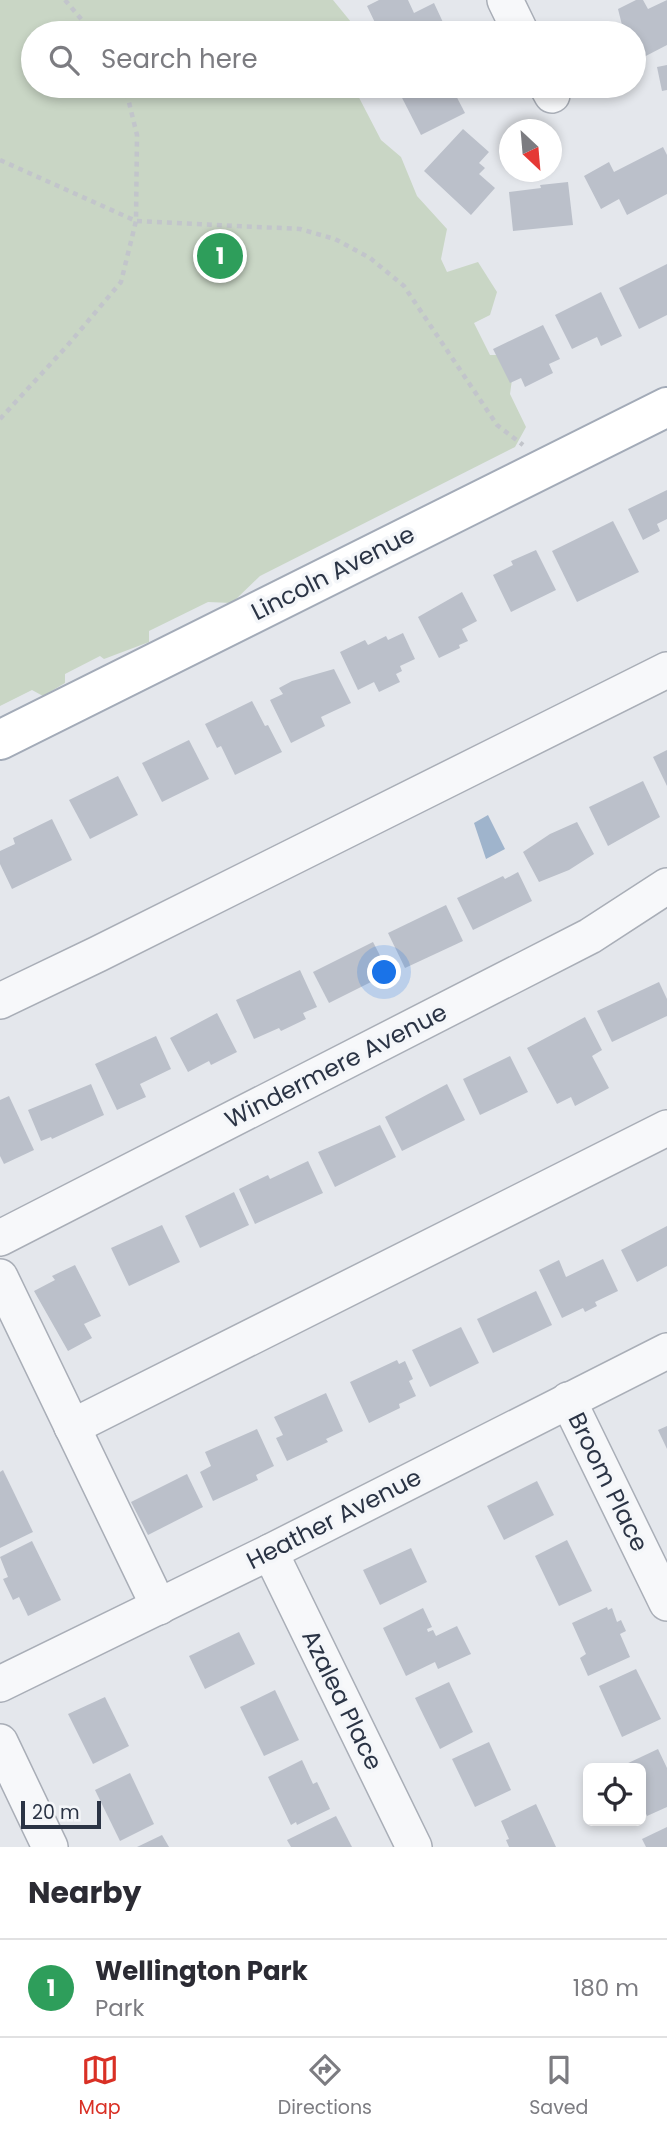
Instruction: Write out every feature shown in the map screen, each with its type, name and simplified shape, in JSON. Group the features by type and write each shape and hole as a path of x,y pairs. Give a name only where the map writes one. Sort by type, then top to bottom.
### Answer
{"main road":[{"name":"Lincoln Avenue","path":"0,740 667,407"}],"street":[{"path":"505,0 515,21"},
{"path":"0,1000 98,954 667,670"},
{"name":"Windermere Avenue","path":"0,1238 590,936 667,886"},
{"path":"72,1427 667,1128"},
{"path":"0,1277 159,1607"},
{"name":"Heather Avenue","path":"0,1684 270,1552 667,1351"},
{"name":"Broom Place","path":"568,1400 667,1603"},
{"name":"Azalea Place","path":"270,1552 414,1847"},
{"path":"0,1742 50,1847"}],"path":[{"path":"65,0 83,21"},
{"path":"0,419 121,282 136,221 137,135 128,98"},
{"path":"0,160 136,221 300,229 335,240 370,258 404,286 496,425 529,450"}],"green space":[{"path":"0,0 333,0 350,21 21,21 21,98 359,98 381,140 401,157 417,196 447,229 441,259 447,272 478,262 497,292 490,315 474,323 490,355 500,355 513,372 510,394 526,427 515,447 260,576 232,603 208,602 149,631 149,642 104,659 100,656 65,674 65,683 43,696 32,690 0,706"}],"water":[{"path":"488,815 505,849 486,859 474,823"}],"building":[{"path":"379,0 408,0 414,13 434,3 442,21 374,21 367,6"},
{"path":"636,0 643,0 648,9 667,0 667,45 646,56 646,21 621,21 618,9"},
{"path":"667,65 667,90 662,91 657,67"},
{"path":"402,98 457,98 465,113 421,135"},
{"path":"463,129 489,152 479,163 485,168 479,174 495,188 471,215 424,171"},
{"path":"663,147 667,155 667,194 627,215 619,199 601,209 584,176 609,162 614,172"},
{"path":"568,182 573,225 513,231 509,192"},
{"path":"667,264 667,315 639,329 619,288"},
{"path":"601,292 622,336 601,346 597,337 572,349 555,315"},
{"path":"543,325 560,359 549,364 553,373 525,387 521,378 510,383 493,349"},
{"path":"667,490 667,519 657,524 660,531 643,540 628,509"},
{"path":"613,521 639,572 577,602 552,551"},
{"path":"536,550 556,590 511,612 493,575 513,565 511,561"},
{"path":"462,592 477,621 462,629 468,641 439,658 418,617"},
{"path":"403,633 415,659 400,666 402,671 396,674 400,682 379,692 374,682 358,690 340,652 365,640 368,645 386,636 388,640"},
{"path":"334,669 351,703 321,717 325,726 291,743 270,700 283,694 279,688 292,681"},
{"path":"252,701 282,752 235,775 221,746 217,748 205,724"},
{"path":"189,740 209,779 162,802 142,763"},
{"path":"667,750 667,786 653,757"},
{"path":"118,776 138,815 90,839 69,800"},
{"path":"643,781 660,817 608,846 589,807"},
{"path":"52,819 72,860 12,889 0,864 0,851 15,844 13,838"},
{"path":"577,822 594,854 569,870 539,882 523,852 550,834"},
{"path":"518,872 532,901 473,930 457,898 503,876 505,879"},
{"path":"446,905 463,941 405,968 388,933"},
{"path":"373,942 389,973 329,1003 313,972"},
{"path":"300,970 317,1007 303,1013 306,1019 281,1031 279,1028 254,1039 236,1000"},
{"path":"659,982 667,999 667,1016 612,1042 597,1011"},
{"path":"217,1013 237,1052 211,1065 209,1061 188,1072 170,1038"},
{"path":"585,1017 602,1050 592,1056 609,1088 575,1106 571,1097 557,1104 527,1048"},
{"path":"156,1036 171,1069 140,1084 146,1097 117,1110 95,1064"},
{"path":"510,1056 528,1092 480,1115 463,1079"},
{"path":"91,1084 104,1115 52,1139 51,1137 41,1141 28,1110"},
{"path":"447,1084 465,1120 402,1151 385,1117"},
{"path":"9,1096 34,1150 4,1164 0,1156 0,1100"},
{"path":"380,1125 396,1157 335,1187 318,1152"},
{"path":"308,1161 323,1193 255,1224 239,1189 268,1175 270,1179"},
{"path":"234,1192 249,1225 200,1248 185,1216"},
{"path":"162,1225 180,1262 129,1286 111,1248"},
{"path":"667,1226 667,1266 637,1282 621,1250"},
{"path":"603,1259 618,1291 595,1302 597,1306 585,1312 583,1308 562,1318 539,1270 559,1260 566,1277"},
{"path":"75,1265 101,1316 84,1324 92,1338 68,1351 34,1291 55,1280 52,1276"},
{"path":"536,1291 552,1325 493,1353 477,1319"},
{"path":"461,1327 479,1363 430,1387 412,1350"},
{"path":"397,1360 399,1364 405,1361 413,1379 409,1381 416,1396 399,1404 400,1408 369,1423 350,1382"},
{"path":"326,1393 343,1431 326,1439 328,1442 287,1461 276,1438 283,1435 274,1417"},
{"path":"667,1426 667,1449 658,1430"},
{"path":"257,1429 274,1466 256,1475 258,1480 213,1501 200,1472 211,1466 205,1452"},
{"path":"3,1470 33,1532 0,1548 0,1472"},
{"path":"187,1474 203,1507 148,1535 131,1502"},
{"path":"537,1481 554,1515 504,1540 487,1506"},
{"path":"567,1540 592,1591 559,1606 535,1556"},
{"path":"32,1541 61,1600 28,1616 19,1597 13,1600 3,1579 8,1577 0,1557"},
{"path":"411,1548 427,1582 380,1605 363,1570"},
{"path":"607,1607 608,1610 612,1608 617,1622 621,1620 626,1631 620,1634 630,1657 588,1676 580,1658 586,1654 572,1623"},
{"path":"423,1608 432,1627 427,1629 428,1632 433,1630 436,1636 457,1626 471,1654 438,1669 435,1662 406,1676 383,1628"},
{"path":"239,1632 255,1664 205,1689 189,1656"},
{"path":"636,1669 661,1719 622,1737 599,1686"},
{"path":"449,1682 473,1732 440,1749 415,1698"},
{"path":"275,1690 299,1740 264,1756 240,1707"},
{"path":"105,1697 129,1746 93,1764 68,1714"},
{"path":"489,1742 511,1790 475,1807 452,1759"},
{"path":"658,1749 667,1768 667,1807 647,1816 646,1763 628,1763"},
{"path":"302,1760 313,1784 317,1782 330,1809 297,1825 296,1822 291,1825 268,1777"},
{"path":"130,1773 154,1824 120,1841 95,1790"},
{"path":"536,1804 556,1847 509,1847 506,1840 509,1839 501,1821"},
{"path":"336,1816 352,1847 291,1847 287,1840"},
{"path":"667,1827 667,1847 646,1847 642,1839"},
{"path":"162,1835 169,1847 137,1847"}],"place":[{"name":"Wellington Park","path":"220,256"}]}
